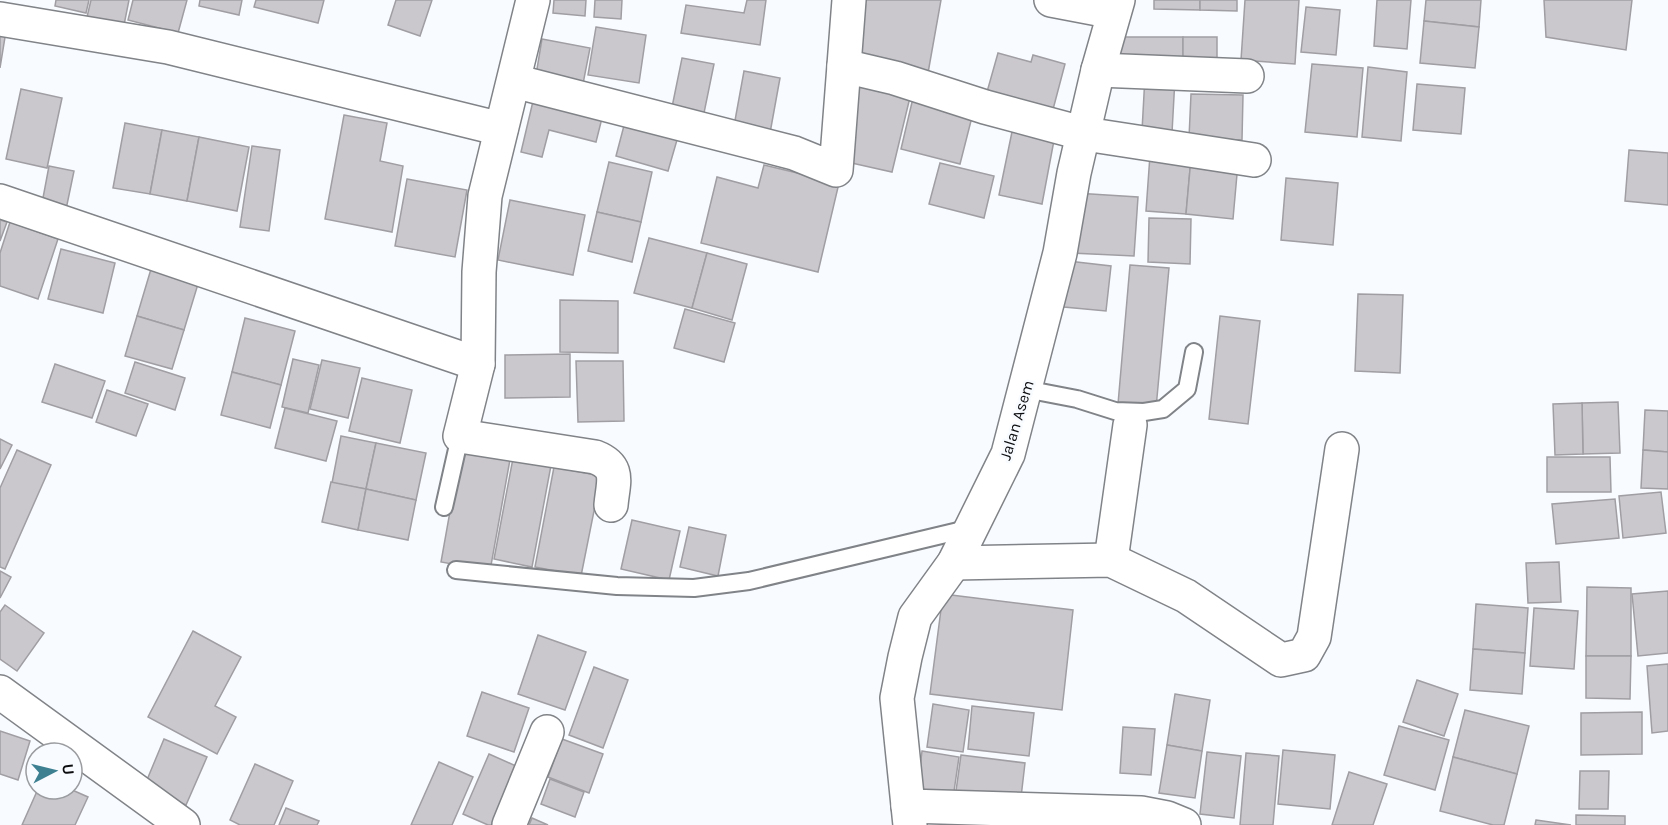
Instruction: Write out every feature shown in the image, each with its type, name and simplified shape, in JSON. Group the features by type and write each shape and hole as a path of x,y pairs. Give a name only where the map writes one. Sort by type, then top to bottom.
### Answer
{"street":[{"path":"533,0 485,196 479,272 478,364 460,436 603,460 610,464 613,470 611,505"},
{"path":"514,81 794,153 836,170 849,0"},
{"path":"1051,0 1116,6"},
{"name":"Jalan Asem","path":"909,815 897,698 904,657 915,617 946,573 972,528 1008,454 1060,253 1074,173 1085,134 1098,70 1116,6"},
{"path":"18,14 168,46 501,129"},
{"path":"844,66 895,78 985,107 1085,134 1254,160"},
{"path":"1098,70 1247,76"},
{"path":"0,201 478,364"},
{"path":"1112,560 1130,424"},
{"path":"946,573 1112,560 1186,596 1281,660 1304,655 1314,638 1342,449"},
{"path":"0,692 183,825"},
{"path":"509,825 547,732"},
{"path":"909,815 1141,813 1167,818 1184,825"}],"lane":[{"path":"1025,389 1077,399 1115,411 1144,412 1164,409 1187,389 1194,352"},
{"path":"444,507 460,436"},
{"path":"456,570 617,586 694,588 749,582 972,528"}],"building":[{"path":"56,0 89,0 86,13 55,6"},
{"path":"91,0 129,0 124,25 87,17"},
{"path":"133,0 187,0 178,33 128,20"},
{"path":"200,0 242,0 239,15 199,6"},
{"path":"256,0 324,0 318,23 254,7"},
{"path":"396,0 432,0 420,36 388,25"},
{"path":"554,0 586,0 585,16 553,13"},
{"path":"595,0 622,0 621,19 594,17"},
{"path":"747,0 766,0 760,45 681,33 686,5 744,13"},
{"path":"858,0 941,0 928,73 848,58"},
{"path":"1154,0 1200,0 1200,10 1154,9"},
{"path":"1200,0 1237,0 1237,11 1200,10"},
{"path":"1245,0 1299,0 1295,64 1241,60"},
{"path":"1377,0 1411,0 1407,49 1374,46"},
{"path":"1426,0 1481,0 1479,27 1424,21"},
{"path":"1544,0 1632,0 1626,50 1546,37"},
{"path":"1306,7 1340,10 1336,55 1301,52"},
{"path":"1424,21 1479,27 1475,68 1420,63"},
{"path":"596,27 646,35 639,83 588,75"},
{"path":"0,30 6,31 0,68"},
{"path":"1109,37 1183,37 1183,67 1108,68"},
{"path":"1183,37 1217,37 1217,67 1183,67"},
{"path":"542,39 590,48 582,89 535,81"},
{"path":"998,53 1031,62 1033,55 1065,64 1051,117 985,99"},
{"path":"682,58 714,64 703,118 671,112"},
{"path":"1312,64 1363,68 1357,137 1305,132"},
{"path":"1368,67 1407,72 1401,141 1362,137"},
{"path":"744,71 780,78 770,133 734,126"},
{"path":"1145,76 1175,78 1172,133 1142,131"},
{"path":"856,81 911,93 892,172 838,160"},
{"path":"1417,84 1465,88 1461,134 1413,130"},
{"path":"21,89 62,98 47,168 6,159"},
{"path":"1191,94 1243,95 1242,140 1189,138"},
{"path":"534,97 603,114 596,142 549,130 542,157 521,152"},
{"path":"913,98 973,113 960,164 901,149"},
{"path":"344,115 387,123 380,161 403,166 392,232 325,219"},
{"path":"626,118 679,133 668,171 616,156"},
{"path":"125,123 162,130 150,194 113,188"},
{"path":"1013,127 1055,135 1042,204 999,195"},
{"path":"162,130 199,137 187,201 150,194"},
{"path":"199,137 249,147 237,211 187,201"},
{"path":"252,146 280,150 269,231 240,227"},
{"path":"1629,150 1668,153 1668,205 1625,201"},
{"path":"1150,155 1191,158 1186,214 1146,211"},
{"path":"1191,158 1238,163 1233,219 1186,214"},
{"path":"609,162 652,172 641,222 597,212"},
{"path":"940,163 994,176 984,218 929,204"},
{"path":"764,165 839,183 818,272 701,243 717,177 758,188"},
{"path":"49,166 74,171 64,219 40,214"},
{"path":"1286,178 1338,183 1333,245 1281,240"},
{"path":"407,179 467,190 455,257 395,246"},
{"path":"1075,193 1138,197 1134,256 1071,253"},
{"path":"510,200 585,215 573,275 498,260"},
{"path":"597,212 641,222 632,262 588,251"},
{"path":"1149,218 1191,219 1190,264 1148,262"},
{"path":"0,220 7,222 0,241"},
{"path":"10,222 58,239 38,299 0,286 0,253"},
{"path":"649,238 707,253 692,308 634,293"},
{"path":"61,249 115,263 103,313 48,299"},
{"path":"707,253 747,264 732,320 692,308"},
{"path":"1068,261 1111,266 1106,311 1064,307"},
{"path":"1130,265 1169,268 1156,408 1118,404"},
{"path":"151,269 198,284 184,330 137,316"},
{"path":"1358,294 1403,295 1400,373 1355,371"},
{"path":"560,300 618,301 618,353 560,352"},
{"path":"685,309 735,323 724,362 674,348"},
{"path":"137,316 184,330 172,369 125,356"},
{"path":"1220,316 1260,321 1248,424 1209,419"},
{"path":"245,318 295,331 281,385 232,372"},
{"path":"570,354 570,397 505,398 505,355"},
{"path":"293,359 319,365 308,413 282,407"},
{"path":"322,360 360,368 348,418 310,409"},
{"path":"576,361 623,361 624,421 578,422"},
{"path":"135,362 185,378 175,410 125,393"},
{"path":"55,364 105,381 92,418 42,402"},
{"path":"232,372 281,385 270,428 221,415"},
{"path":"362,378 412,390 400,443 349,431"},
{"path":"107,390 148,404 136,436 96,422"},
{"path":"1618,402 1620,453 1583,454 1582,403"},
{"path":"1582,403 1583,454 1555,455 1553,404"},
{"path":"285,408 337,421 326,461 275,448"},
{"path":"1645,410 1668,411 1668,452 1643,450"},
{"path":"341,436 376,443 366,489 332,483"},
{"path":"0,439 12,445 0,469"},
{"path":"376,443 426,453 416,500 366,489"},
{"path":"462,444 511,454 490,571 441,562"},
{"path":"17,450 51,465 5,569 0,567 0,488"},
{"path":"1643,450 1668,452 1668,489 1641,488"},
{"path":"514,453 552,460 532,567 494,559"},
{"path":"1547,457 1610,457 1611,492 1547,492"},
{"path":"554,467 601,476 581,576 535,567"},
{"path":"331,482 366,489 358,530 322,522"},
{"path":"366,489 416,500 408,540 358,530"},
{"path":"1661,492 1666,533 1623,538 1619,496"},
{"path":"1615,499 1619,538 1556,544 1552,504"},
{"path":"632,520 680,531 669,580 621,569"},
{"path":"689,527 726,535 718,576 680,567"},
{"path":"1559,562 1561,602 1528,603 1526,563"},
{"path":"0,571 11,577 0,598"},
{"path":"1587,587 1631,588 1631,656 1586,656"},
{"path":"1668,591 1668,653 1638,656 1632,594"},
{"path":"943,594 1073,610 1062,710 930,694"},
{"path":"1476,604 1528,608 1525,653 1473,649"},
{"path":"5,605 44,633 17,671 0,659 0,612"},
{"path":"1534,608 1578,611 1574,669 1530,666"},
{"path":"193,631 241,657 215,706 236,717 217,754 148,717"},
{"path":"538,635 586,652 565,710 518,694"},
{"path":"1473,649 1525,653 1522,694 1470,690"},
{"path":"1586,656 1631,656 1630,699 1586,698"},
{"path":"1668,664 1668,731 1652,733 1647,666"},
{"path":"594,667 628,680 603,748 569,735"},
{"path":"1417,680 1458,694 1444,736 1403,722"},
{"path":"482,692 529,708 514,752 467,736"},
{"path":"1175,694 1210,700 1202,751 1167,745"},
{"path":"933,704 969,710 963,752 927,747"},
{"path":"972,706 1034,713 1029,756 968,749"},
{"path":"1465,710 1529,726 1517,774 1453,757"},
{"path":"1642,712 1642,754 1581,755 1581,713"},
{"path":"1399,726 1449,740 1435,790 1384,775"},
{"path":"1123,727 1155,729 1151,775 1120,773"},
{"path":"0,731 30,741 24,741 24,760 18,780 0,774"},
{"path":"164,739 207,757 186,805 144,787"},
{"path":"562,739 603,754 589,793 548,777"},
{"path":"1167,745 1202,751 1195,798 1159,793"},
{"path":"1283,750 1335,755 1330,809 1278,804"},
{"path":"922,751 959,757 953,798 917,793"},
{"path":"1207,752 1241,756 1234,818 1200,814"},
{"path":"1246,753 1279,756 1273,825 1240,825"},
{"path":"489,754 525,770 501,825 488,825 463,814"},
{"path":"961,755 1025,763 1020,806 955,798"},
{"path":"1453,757 1517,774 1504,825 1493,825 1440,811"},
{"path":"439,762 473,777 452,825 411,825"},
{"path":"255,764 293,781 274,825 240,825 230,820"},
{"path":"1580,771 1609,771 1608,809 1579,809"},
{"path":"1349,772 1387,784 1373,825 1332,825"},
{"path":"550,779 584,792 575,817 541,804"},
{"path":"84,795 88,797 75,825 22,825 33,801 84,801"},
{"path":"286,808 319,821 317,825 279,825"},
{"path":"1576,815 1625,816 1625,825 1576,825"},
{"path":"532,818 548,825 529,825"},
{"path":"1536,820 1571,825 1535,825"}]}
